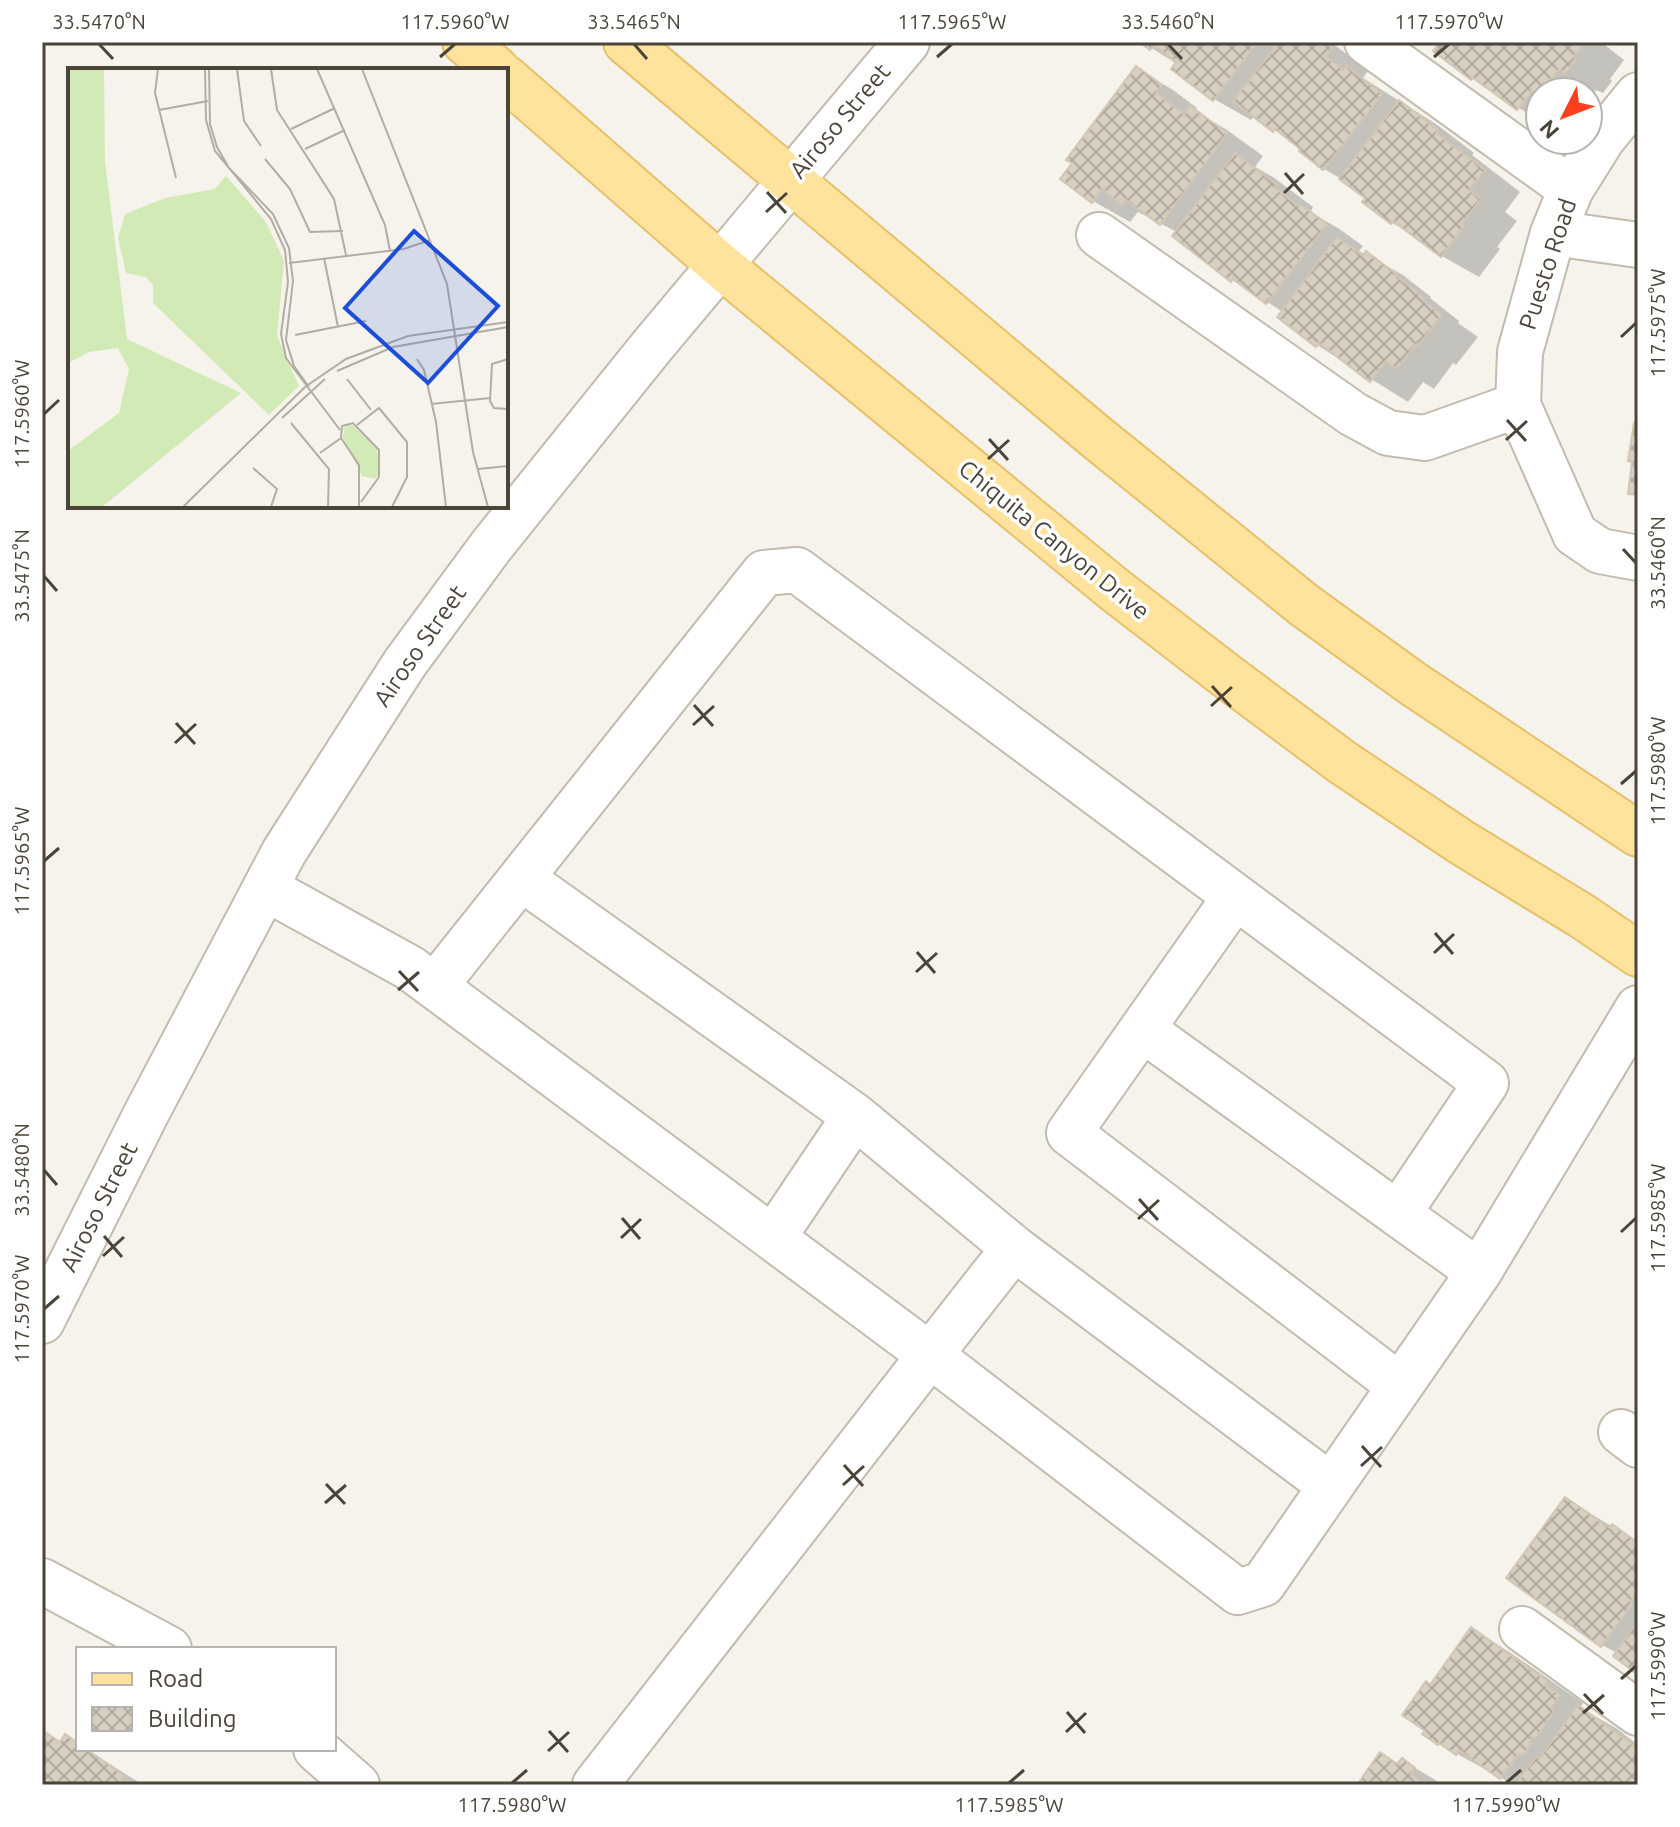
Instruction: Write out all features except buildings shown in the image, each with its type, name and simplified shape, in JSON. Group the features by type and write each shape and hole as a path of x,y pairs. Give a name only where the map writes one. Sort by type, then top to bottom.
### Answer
{"main road":[{"path":"465,42 495,68"},
{"path":"626,42 1027,380 1304,605 1412,683 1638,834"},
{"name":"Chiquita Canyon Drive","path":"508,80 720,265 1115,590 1342,762 1638,954"}],"street":[{"name":"Airoso Street","path":"42,1321 146,1114 284,852 405,663 492,545 907,42"},
{"path":"1367,42 1571,189"},
{"name":"Puesto Road","path":"1518,405 1520,352 1553,233 1571,189 1603,138 1638,95"},
{"path":"1553,233 1638,245"},
{"path":"1099,235 1353,414 1388,433 1425,438 1518,405 1575,534 1600,551 1638,558"},
{"path":"435,986 764,573 797,570 1486,1083 1398,1214"},
{"path":"521,878 855,1116 1014,1248 1331,1486"},
{"path":"265,888 410,968 435,986 930,1355 1238,1592 1263,1584 1479,1272 1638,1008"},
{"path":"1235,897 1069,1133 1400,1386"},
{"path":"1142,1029 1479,1272"},
{"path":"773,1238 855,1116"},
{"path":"595,1785 1014,1248"},
{"path":"42,1581 165,1647"},
{"path":"1522,1629 1638,1713"},
{"path":"318,1751 357,1785"}]}
